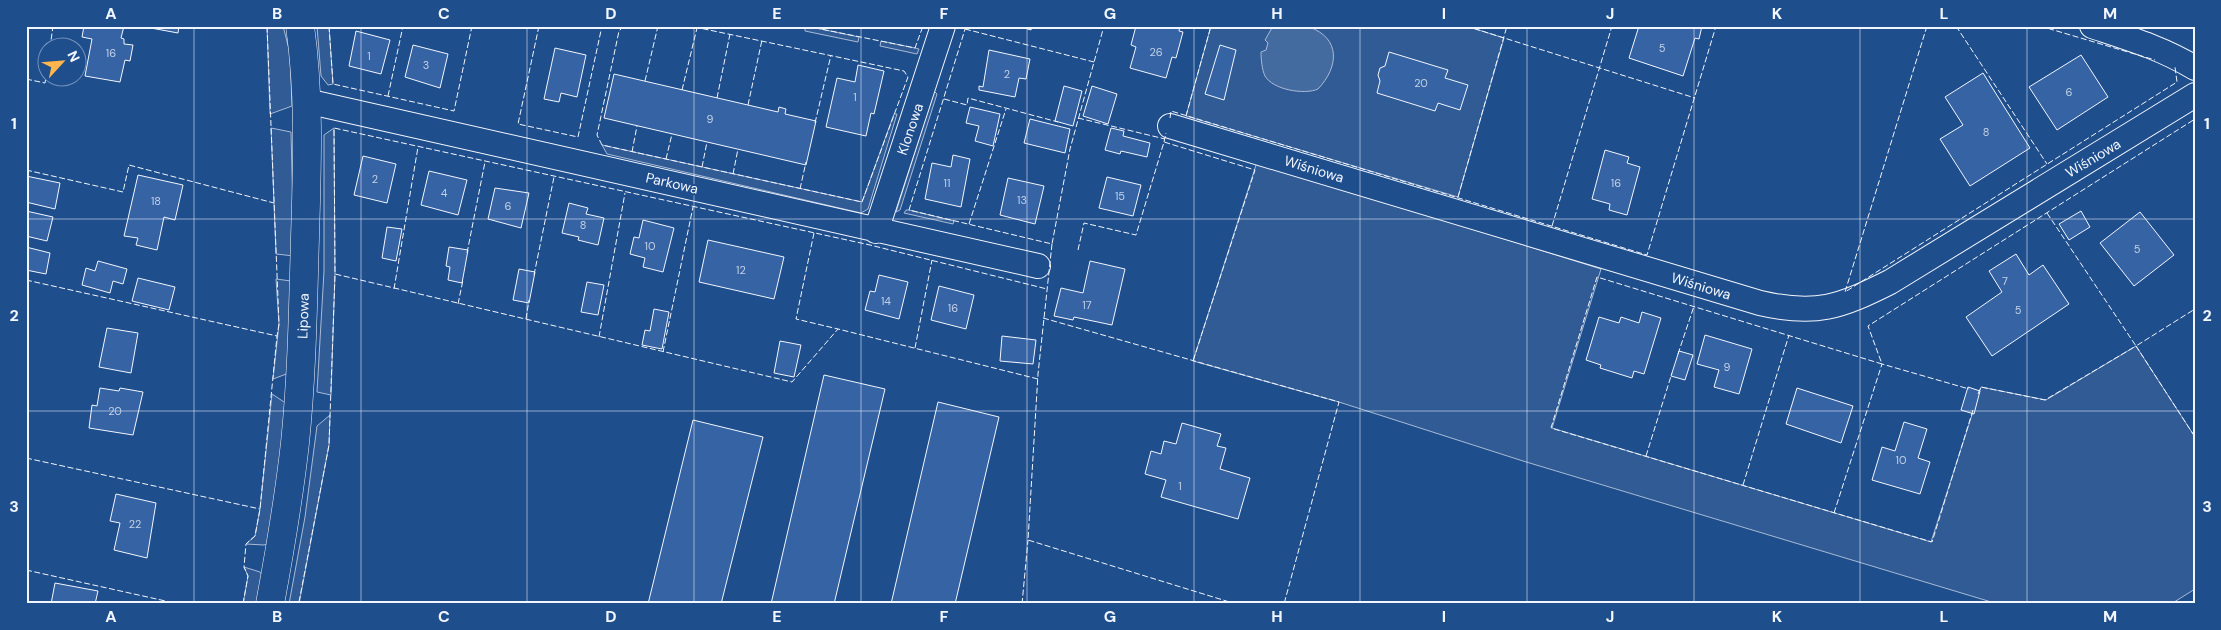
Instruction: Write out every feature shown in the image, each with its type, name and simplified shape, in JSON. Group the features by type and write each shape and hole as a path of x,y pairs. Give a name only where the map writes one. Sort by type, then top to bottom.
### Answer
{"street":[{"name":"Lipowa","path":"270,604 286,509 300,382 306,199 306,101 304,53 300,26"},
{"name":"Klonowa","path":"876,231 943,26"},
{"path":"2092,26 2144,42 2167,52 2195,68"},
{"name":"Wiśniowa","path":"1170,126 1760,303 1788,310 1809,310 1828,308 1853,300 1890,282 2195,95"},
{"name":"Parkowa","path":"306,101 1038,266"}],"shaded area":[{"path":"267,26 283,26 290,53 292,106 270,114"},
{"path":"317,26 329,26 333,84 328,85 321,76"},
{"path":"805,26 859,37 858,42 805,31"},
{"path":"1211,26 1466,26 1504,38 1458,197 1186,116"},
{"path":"1273,26 1305,26 1327,38 1333,54 1333,63 1330,72 1318,89 1312,91 1290,90 1275,85 1265,76 1261,52 1266,50 1268,43 1265,40"},
{"path":"881,41 919,49 917,54 880,46"},
{"path":"934,91 937,94 900,210 896,212"},
{"path":"894,114 897,114 868,209 861,213 607,154 602,145 862,202"},
{"path":"271,128 291,132 294,256 276,254"},
{"path":"334,128 335,274 331,395 317,392 324,271 324,135"},
{"path":"1257,162 1601,269 1552,428 1931,542 1981,387 2046,400 2136,346 2195,437 2195,589 2171,604 1998,604 1523,461 1339,402 1193,361"},
{"path":"906,210 954,221 953,224 904,213"},
{"path":"276,279 291,281 289,373 273,379 279,324"},
{"path":"272,394 287,404 269,543 264,545 246,544 255,536 260,509"},
{"path":"330,415 329,445 299,604 289,604 305,517 317,426"},
{"path":"244,567 260,572 263,577 258,604 243,604 248,576"}],"building":[{"path":"84,26 124,26 121,38 124,39 124,44 133,45 130,61 125,60 120,82 88,77 88,60 92,39 82,37"},
{"path":"140,26 179,26 178,33"},
{"path":"1018,26 1032,26 1031,30"},
{"path":"1136,26 1180,26 1179,31 1183,32 1176,58 1172,57 1166,78 1130,68 1136,47 1131,45"},
{"path":"1639,26 1702,26 1699,39 1695,38 1683,76 1629,58"},
{"path":"356,31 390,40 381,74 349,66"},
{"path":"413,45 448,54 440,88 405,77"},
{"path":"1220,45 1236,50 1224,100 1205,94"},
{"path":"555,48 586,55 577,97 561,93 559,102 544,99"},
{"path":"989,50 1030,59 1026,79 1019,78 1015,97 979,90 979,86 983,87"},
{"path":"1389,52 1448,70 1445,78 1468,85 1460,110 1438,103 1435,111 1377,93 1380,81 1378,75 1380,68 1385,66"},
{"path":"2081,55 2108,97 2057,130 2029,87"},
{"path":"858,65 884,71 874,114 871,113 866,136 826,127 837,78 855,82"},
{"path":"1983,73 2030,148 1970,186 1940,139 1963,125 1945,97"},
{"path":"614,74 778,112 779,107 786,109 785,114 816,121 806,165 604,118"},
{"path":"1064,86 1082,91 1073,126 1055,121"},
{"path":"1092,86 1117,94 1108,124 1083,116"},
{"path":"970,107 1000,114 993,146 975,141 979,126 966,123"},
{"path":"1030,119 1070,129 1065,153 1024,143"},
{"path":"1111,128 1124,131 1123,136 1150,143 1147,157 1121,151 1120,154 1105,150"},
{"path":"1605,150 1629,157 1627,163 1640,167 1627,215 1609,210 1610,204 1592,199"},
{"path":"953,155 970,159 961,207 925,199 932,163 951,167"},
{"path":"363,156 396,164 387,203 354,195"},
{"path":"429,171 467,180 458,215 421,205"},
{"path":"138,175 183,185 175,220 164,217 157,250 136,245 138,238 124,236"},
{"path":"26,176 60,183 55,209 26,202"},
{"path":"1107,177 1141,185 1133,216 1099,208"},
{"path":"1008,178 1044,186 1035,224 1000,215"},
{"path":"495,188 529,193 521,228 488,219"},
{"path":"569,203 588,208 586,214 604,218 598,245 578,240 579,237 562,233"},
{"path":"26,211 53,217 47,241 26,236"},
{"path":"2081,211 2090,227 2069,240 2059,224"},
{"path":"2140,212 2174,255 2134,286 2100,243"},
{"path":"643,220 674,228 663,272 643,267 645,258 630,254 634,237 639,238"},
{"path":"387,227 402,229 396,261 382,258"},
{"path":"708,240 784,257 774,299 699,282"},
{"path":"26,247 50,253 46,274 26,270"},
{"path":"449,247 468,250 462,283 448,280 450,267 446,266"},
{"path":"2016,254 2029,275 2043,265 2069,304 1992,356 1966,317 2002,292 1989,271"},
{"path":"98,261 127,269 123,284 113,281 110,293 82,285 86,268 95,271"},
{"path":"1090,261 1125,269 1112,325 1074,317 1073,320 1054,316 1061,288 1083,293"},
{"path":"519,269 535,272 529,303 513,300"},
{"path":"879,275 908,282 899,319 865,310 870,291 875,292"},
{"path":"138,278 175,287 169,310 132,301"},
{"path":"587,282 604,285 598,315 581,312"},
{"path":"939,286 974,295 966,329 931,320"},
{"path":"654,309 669,312 662,349 642,345 645,330 650,331"},
{"path":"1642,312 1661,318 1644,374 1634,371 1632,378 1600,368 1601,365 1586,360 1599,317 1619,323 1621,317 1639,323"},
{"path":"107,328 138,333 131,373 99,367"},
{"path":"1705,335 1752,349 1739,394 1714,387 1719,370 1697,364"},
{"path":"1002,336 1036,340 1033,364 1000,361"},
{"path":"780,341 801,345 794,377 774,373"},
{"path":"1679,351 1693,355 1685,380 1671,376"},
{"path":"824,375 885,389 834,604 771,604"},
{"path":"1968,387 1980,391 1974,414 1961,410"},
{"path":"100,388 119,391 120,388 143,392 133,435 89,428 92,405 97,406"},
{"path":"1797,388 1853,406 1841,443 1786,424"},
{"path":"938,402 999,417 955,604 891,604"},
{"path":"693,420 763,437 721,604 648,604"},
{"path":"1904,422 1927,429 1918,458 1930,462 1920,494 1872,480 1882,447 1895,451"},
{"path":"1182,423 1221,434 1217,446 1226,448 1220,469 1250,478 1238,519 1161,497 1166,480 1145,474 1151,451 1161,454 1164,441 1176,444"},
{"path":"116,494 156,503 147,558 114,550 120,523 110,521"},
{"path":"55,583 98,591 95,604 51,604"}],"fence":[{"path":"51,38 53,26"},
{"path":"26,280 277,336 279,324 267,26"},
{"path":"329,26 333,84 454,111 472,26"},
{"path":"388,96 403,26"},
{"path":"539,26 518,124 578,137 602,26"},
{"path":"624,26 619,31 597,135 602,145 862,202 908,77 904,71 690,26"},
{"path":"645,81 658,26"},
{"path":"806,26 915,48 923,26"},
{"path":"966,26 909,210 1052,244 1070,149 1104,26"},
{"path":"1186,116 1211,26"},
{"path":"1466,26 1695,98"},
{"path":"1458,197 1507,26"},
{"path":"1552,226 1612,26"},
{"path":"1170,118 1171,111 1647,255 1716,26"},
{"path":"1927,26 1845,292 2177,82 2175,67"},
{"path":"1956,26 2047,164"},
{"path":"2040,26 2155,60"},
{"path":"682,90 697,28"},
{"path":"965,29 1094,62"},
{"path":"717,98 730,34"},
{"path":"748,105 762,40"},
{"path":"815,123 831,55"},
{"path":"26,79 38,82"},
{"path":"944,99 967,105 968,98 1058,122"},
{"path":"969,224 1006,109"},
{"path":"1078,118 1165,139"},
{"path":"1973,410 1932,542 1551,428 1597,277 1882,364 1868,326 2195,119"},
{"path":"632,152 637,126"},
{"path":"1038,379 838,329 792,382 335,274 334,128 870,245 1047,289"},
{"path":"1164,142 1166,133"},
{"path":"666,159 672,134"},
{"path":"702,167 707,142"},
{"path":"1078,250 1084,223 1136,235 1164,142 1255,170 1193,361"},
{"path":"394,289 418,147"},
{"path":"733,174 738,149"},
{"path":"467,253 485,162"},
{"path":"800,189 806,162"},
{"path":"26,170 123,192 129,165 274,203"},
{"path":"534,275 554,177"},
{"path":"599,337 625,193"},
{"path":"663,352 693,207"},
{"path":"2047,213 2136,346 2195,309"},
{"path":"814,233 796,319 838,329"},
{"path":"1052,244 1038,374 1028,540 1236,604"},
{"path":"915,348 932,260"},
{"path":"299,602 329,445 335,274"},
{"path":"458,304 463,280"},
{"path":"526,319 529,300"},
{"path":"1678,354 1694,306"},
{"path":"1043,318 1339,402 1284,604"},
{"path":"1743,485 1789,335"},
{"path":"243,604 248,576 244,567 246,544 255,536 260,509 277,336"},
{"path":"1978,394 1981,387 2045,400 2136,346 2195,437"},
{"path":"1834,513 1882,364 1969,389"},
{"path":"1646,456 1672,373"},
{"path":"26,458 260,509"},
{"path":"1022,604 1028,540"},
{"path":"26,570 179,604"}]}
